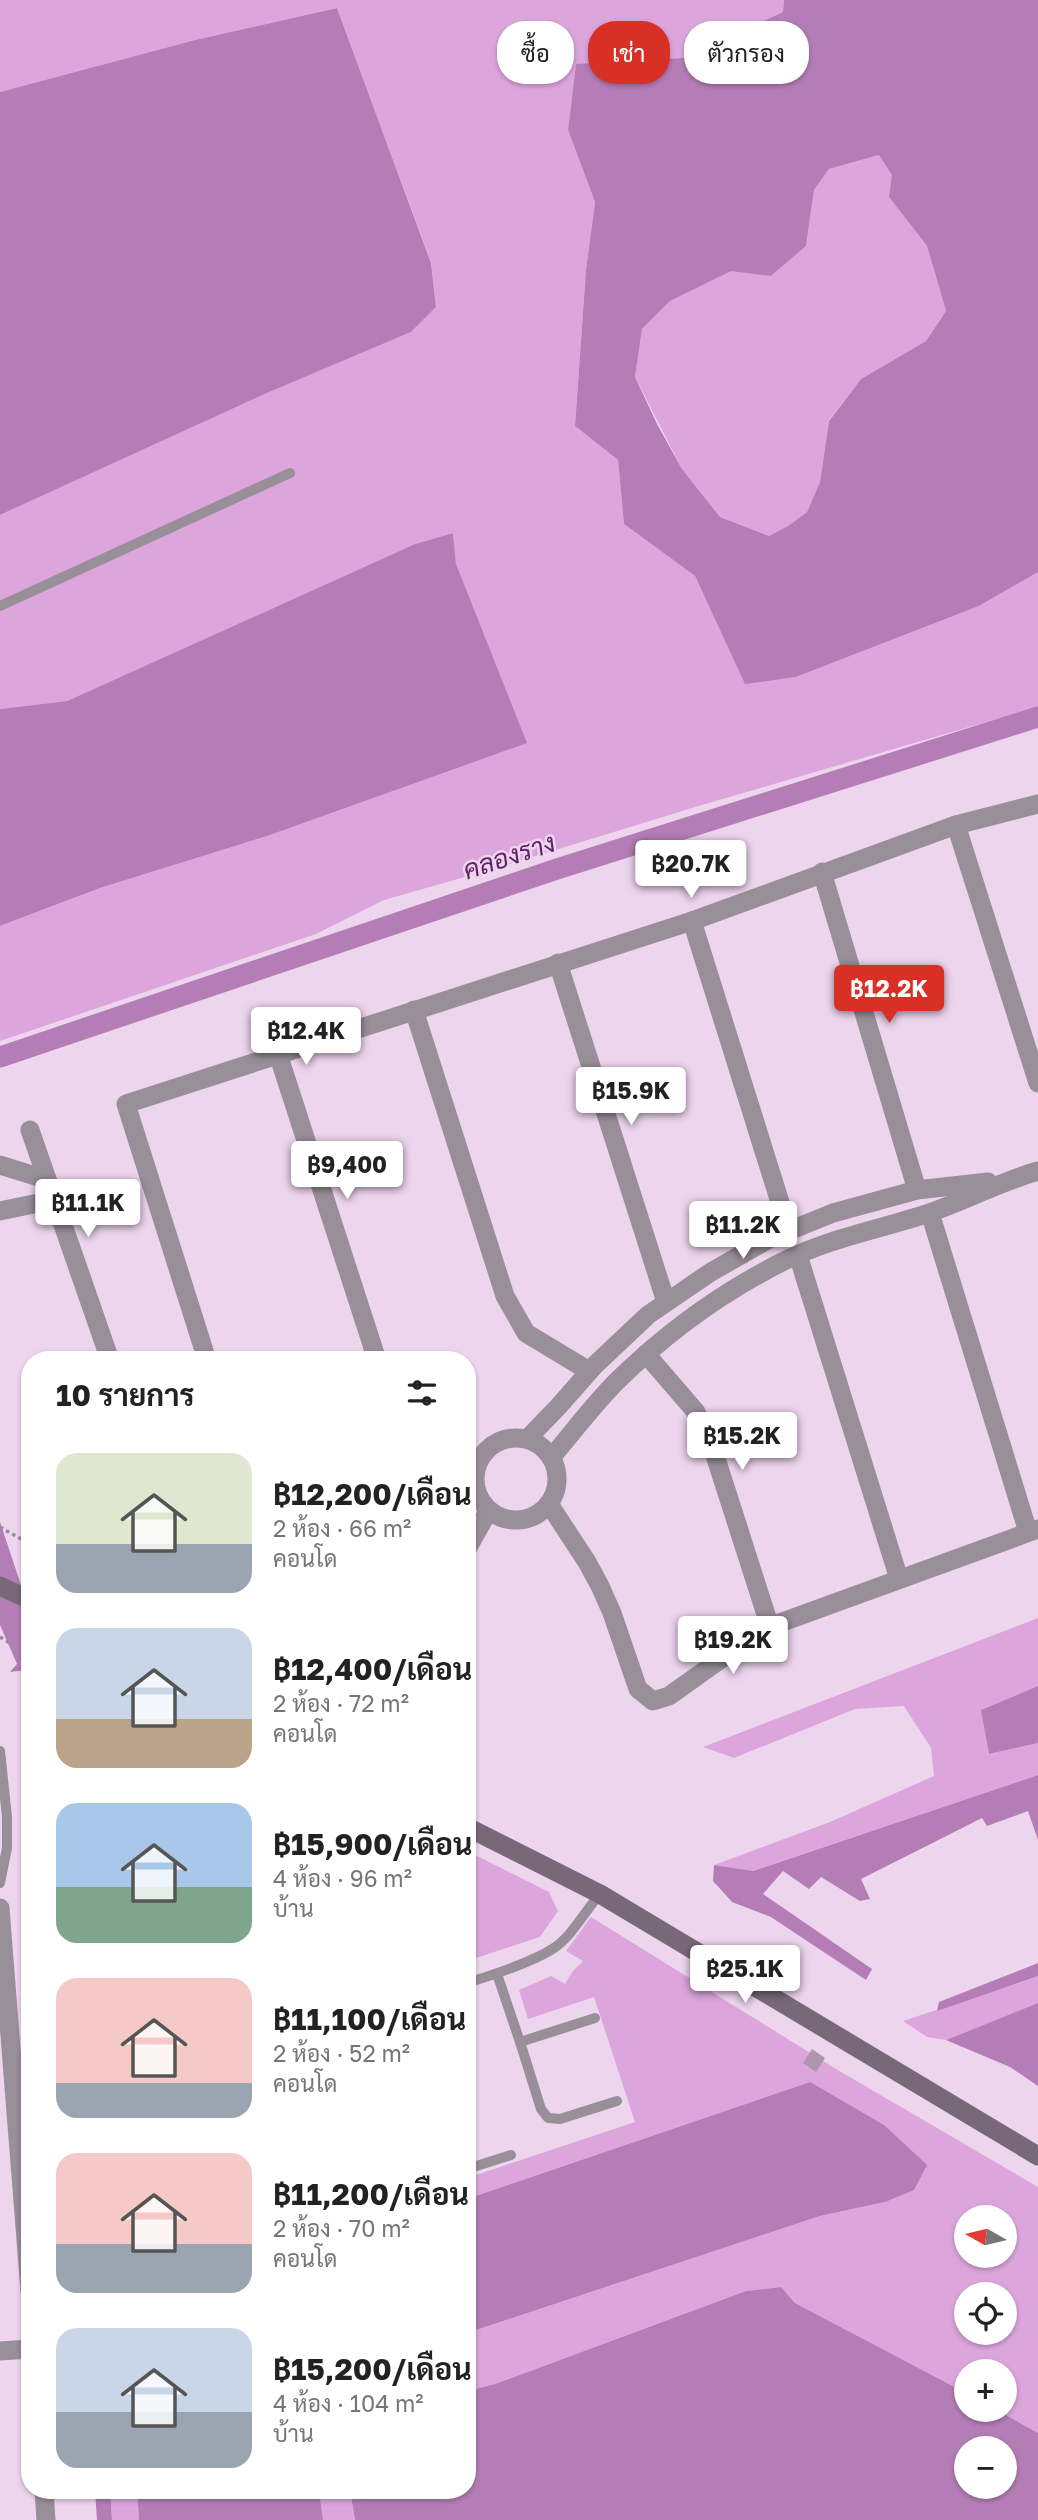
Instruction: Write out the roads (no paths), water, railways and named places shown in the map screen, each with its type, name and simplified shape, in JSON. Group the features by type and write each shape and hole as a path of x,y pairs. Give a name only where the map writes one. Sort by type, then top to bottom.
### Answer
{"main road":[{"path":"0,1586 21,1596"},
{"path":"476,1832 600,1894 1038,2156"}],"street":[{"path":"204,1351 126,1104 692,921 956,825 1038,804"},
{"path":"956,825 1038,1083"},
{"path":"822,872 917,1190"},
{"path":"692,921 789,1231"},
{"path":"558,963 666,1302"},
{"path":"414,1010 505,1296 526,1333 589,1371"},
{"path":"278,1055 374,1351"},
{"path":"30,1130 107,1351"},
{"path":"0,1165 45,1179"},
{"path":"551,1458 615,1383 667,1335 727,1293 798,1255 847,1236 930,1213 1009,1179 1038,1171"},
{"path":"527,1439 589,1371 648,1315 710,1272 769,1239 834,1213 917,1190 1009,1179"},
{"path":"0,1211 53,1200"},
{"path":"549,1504 600,1586 638,1689 653,1701 669,1696 770,1627 1033,1531 930,1213"},
{"path":"798,1255 899,1579"},
{"path":"646,1354 680,1391 701,1423 716,1457 770,1627"},
{"path":"476,1457 499,1441 512,1437 527,1439 539,1445 551,1458 557,1479 549,1504 527,1519 513,1520 489,1510 476,1487"},
{"path":"476,1533 489,1510"},
{"path":"0,1908 21,2176"},
{"path":"0,2351 21,2349"},
{"path":"45,2499 46,2520"}],"lane":[{"path":"0,606 290,472"},
{"path":"0,1751 7,1848 0,1883"},
{"path":"476,1980 553,1949 600,1894"},
{"path":"497,1974 541,2109 548,2118 560,2119 617,2101"},
{"path":"520,2042 594,2018"},
{"path":"476,2166 511,2155"}],"waterway":[{"name":"คลองราง","path":"0,1057 557,869 1038,717"}]}
